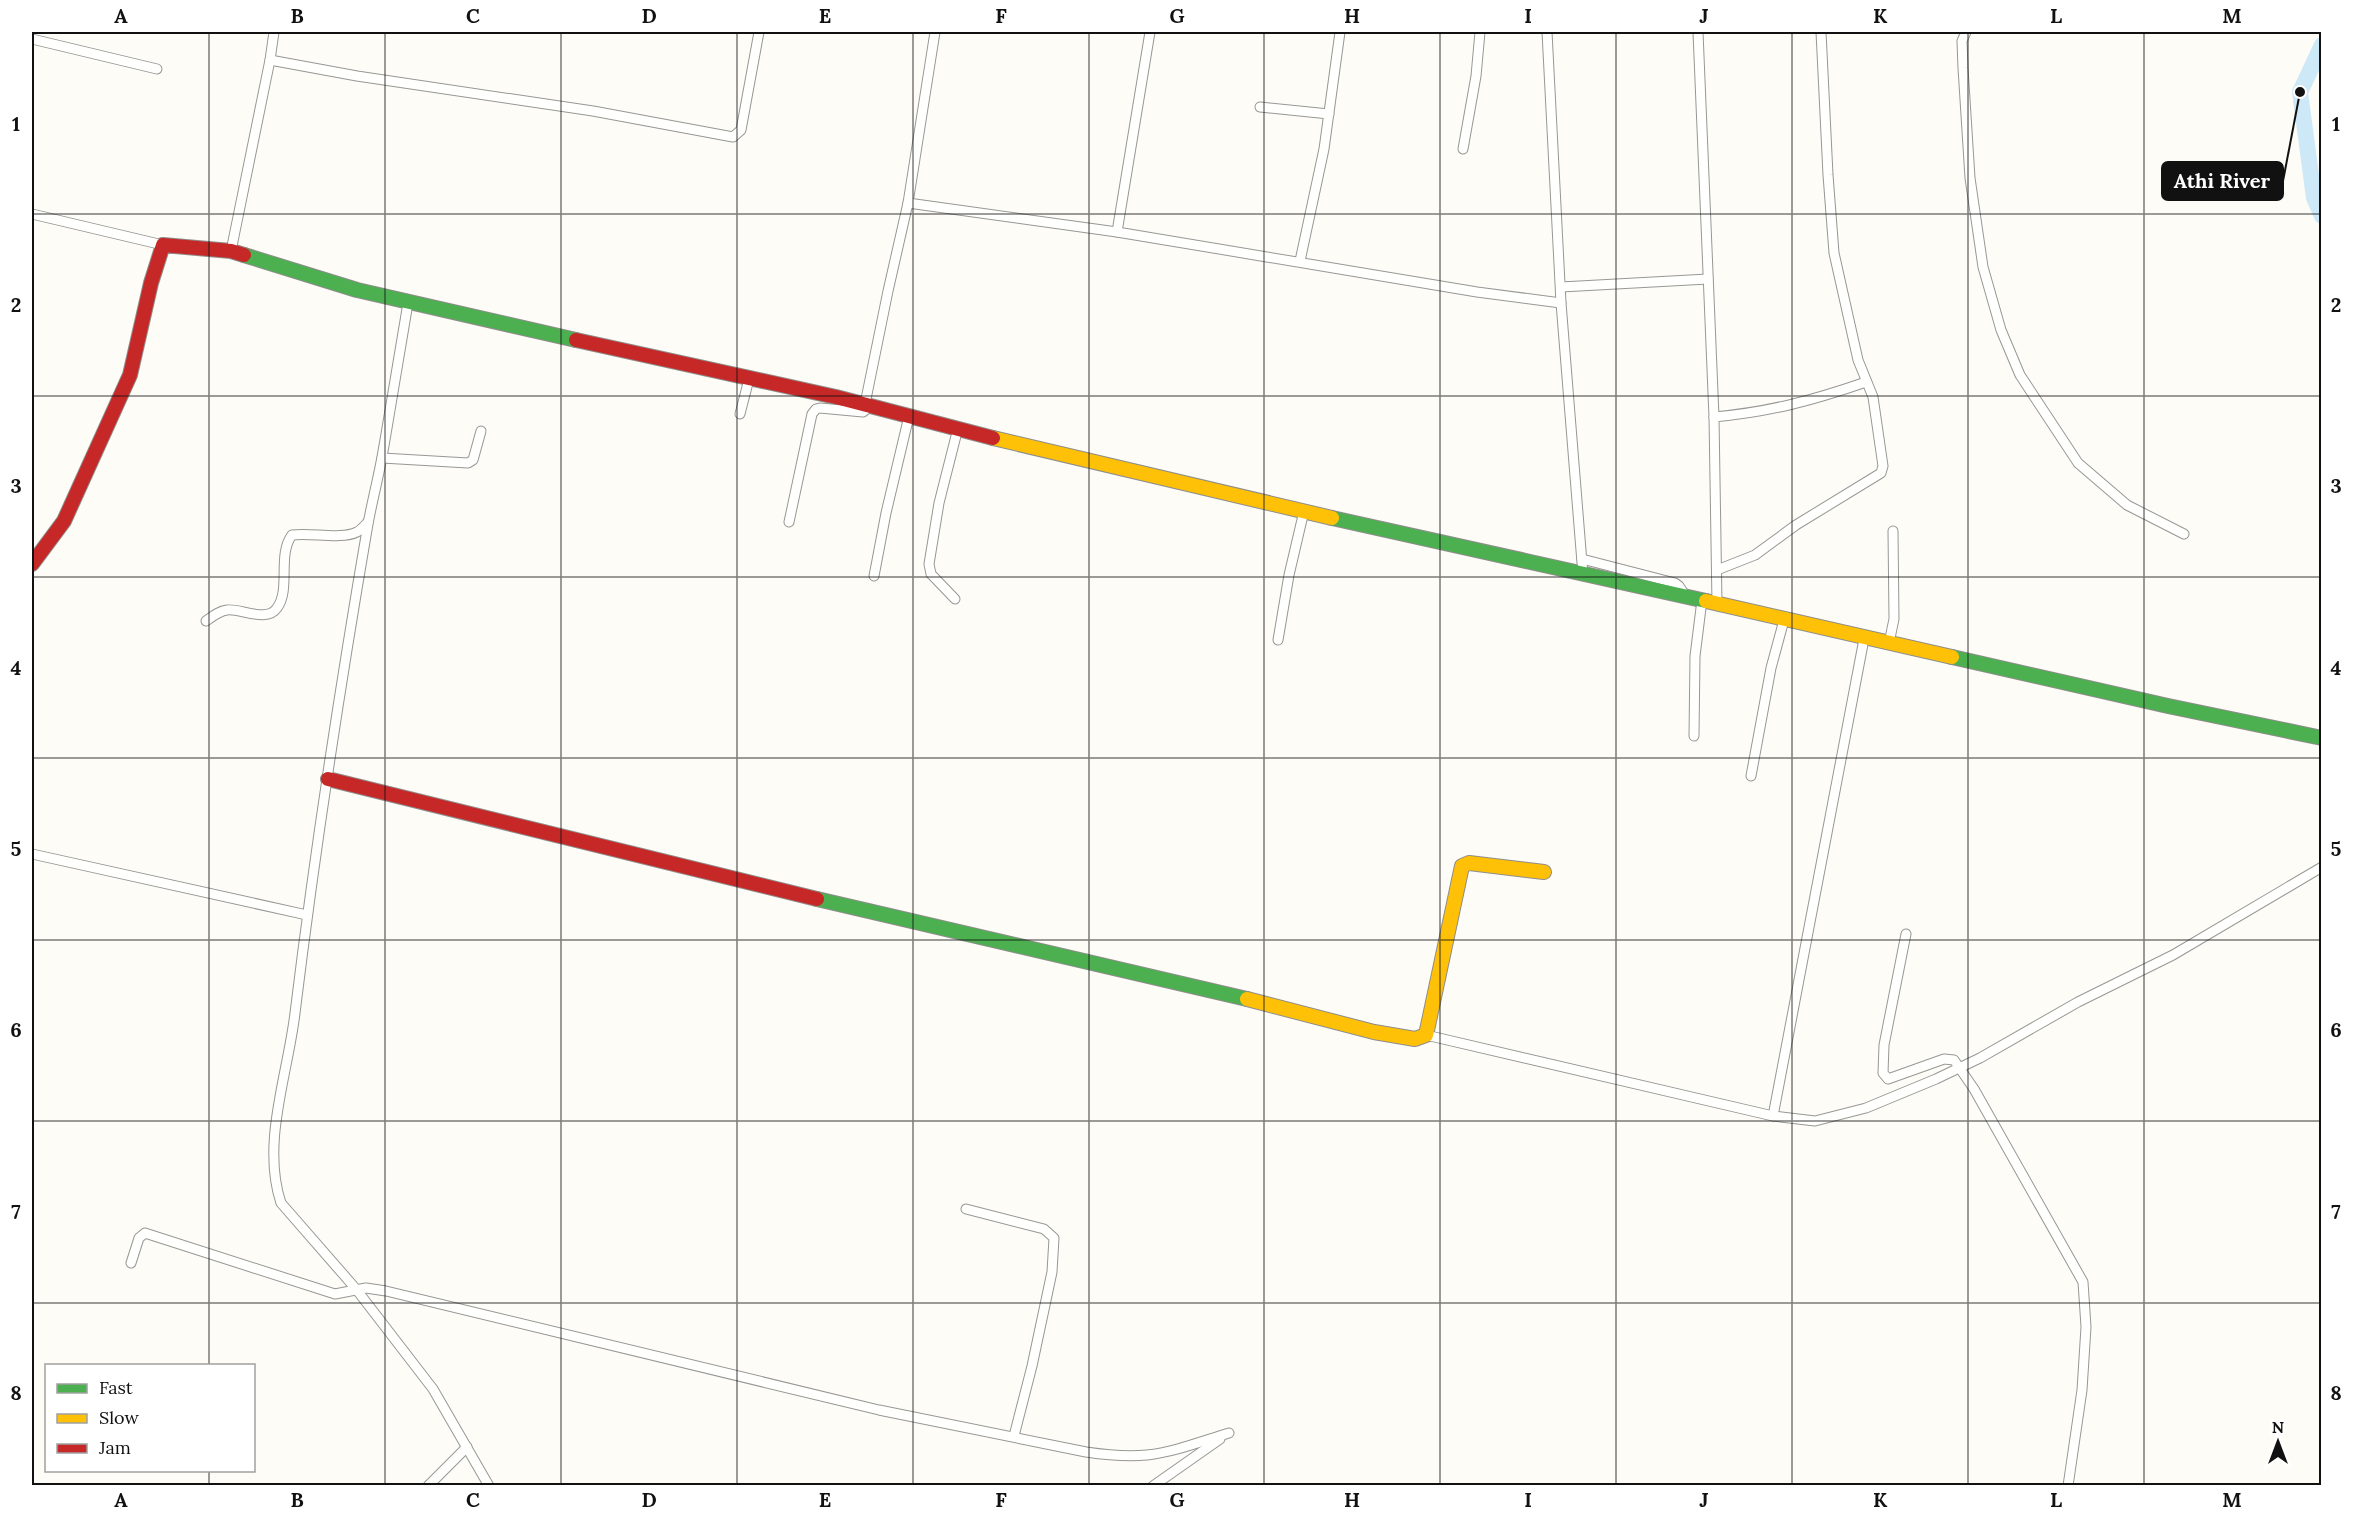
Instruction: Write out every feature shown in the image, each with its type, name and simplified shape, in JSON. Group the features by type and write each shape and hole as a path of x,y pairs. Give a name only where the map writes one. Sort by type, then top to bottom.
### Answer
{"street":[{"path":"231,251 274,32"},
{"path":"270,60 357,76 593,111 733,137 741,130 759,32"},
{"path":"789,522 812,414 820,408 863,412 868,405 888,291 908,203 935,32"},
{"path":"1117,232 1150,32"},
{"path":"1300,261 1324,149 1340,32"},
{"path":"1463,149 1476,75 1480,32"},
{"path":"1547,32 1561,303 1583,575"},
{"path":"1698,32 1714,417 1717,604"},
{"path":"1717,570 1755,555 1796,525 1881,473 1883,466 1873,397 1858,360 1834,253 1828,187 1821,32"},
{"path":"1966,32 1962,41 1971,178 1983,267 2001,330 2020,375 2078,463 2127,505 2184,534"},
{"path":"32,39 157,69"},
{"path":"1260,106 1329,114"},
{"path":"908,203 1117,232 1477,292 1561,303"},
{"path":"32,214 163,245 231,251 245,258 408,303 868,405 1053,453 1864,639 2322,738"},
{"path":"32,564 64,521 130,375 151,283 163,245"},
{"path":"1561,287 1708,279"},
{"path":"408,303 382,458 368,522 328,779 307,915 295,1017 276,1126 275,1162 277,1190 281,1203 356,1289 432,1389 489,1485"},
{"path":"740,414 749,379"},
{"path":"1714,417 1751,414 1800,404 1866,382"},
{"path":"874,576 909,416"},
{"path":"955,599 931,574 929,564 939,503 958,428"},
{"path":"382,458 471,462 481,430"},
{"path":"1278,640 1289,575 1304,511"},
{"path":"206,621 218,612 228,609 259,614 272,613 278,608 286,543 292,535 306,533 329,536 356,532 368,522"},
{"path":"1889,643 1894,619 1893,531"},
{"path":"1582,560 1675,583 1680,586 1686,597"},
{"path":"1694,736 1695,656 1702,600"},
{"path":"1751,776 1771,668 1784,620"},
{"path":"1773,1116 1864,639"},
{"path":"328,779 782,892 1204,988 1374,1032 1415,1039 1426,1035 1773,1116 1815,1121 1866,1108 1960,1067 2078,1002 2173,955 2322,867"},
{"path":"32,854 307,915"},
{"path":"1426,1035 1462,866 1468,863 1544,872"},
{"path":"1906,934 1884,1045 1883,1073 1888,1079 1944,1059 1954,1060 2083,1282 2086,1326 2082,1390 2068,1485"},
{"path":"966,1209 1044,1229 1054,1238 1052,1272 1014,1436"},
{"path":"131,1263 139,1238 145,1233 335,1294 346,1294 356,1289 386,1291 879,1410 1086,1452 1146,1455 1177,1449 1229,1433 1153,1485"},
{"path":"428,1485 467,1447"}],"waterway":[{"path":"2322,45 2300,92 2314,198 2322,216"}],"traffic: fast":[{"path":"244,255 357,290 576,340"},
{"path":"1332,518 1706,601"},
{"path":"1952,657 2322,738"},
{"path":"817,899 1247,999"}],"traffic: slow":[{"path":"993,438 1332,518"},
{"path":"1706,601 1952,657"},
{"path":"1247,999 1374,1032 1415,1039 1426,1035 1462,866 1469,863 1544,872"}],"traffic: jam":[{"path":"32,564 64,521 130,375 151,283 163,245 231,251 244,255"},
{"path":"576,340 836,397 993,438"},
{"path":"328,779 817,899"}],"place":[{"name":"Athi River","path":"2300,92"}]}
